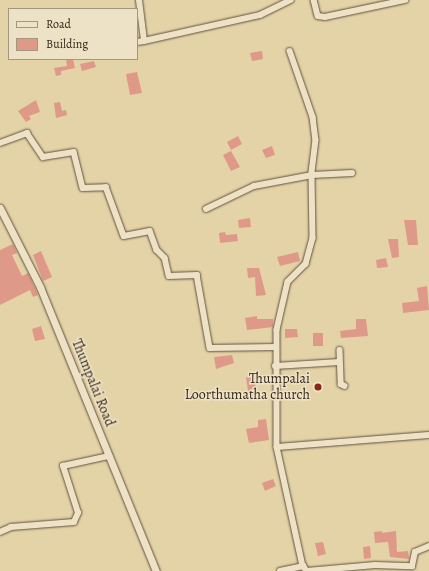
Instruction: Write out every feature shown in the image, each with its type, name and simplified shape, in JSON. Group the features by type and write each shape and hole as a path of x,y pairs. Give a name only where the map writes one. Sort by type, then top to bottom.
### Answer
{"street":[{"path":"139,0 144,41"},
{"path":"138,42 260,15 291,0"},
{"path":"314,0 318,16 325,17 405,0"},
{"path":"290,50 313,117 316,140 312,175 313,238 306,264 288,282 276,347 275,366 278,447 306,569"},
{"path":"0,143 27,133 43,157 74,152 83,188 106,188 124,236 150,231 157,250 165,258 169,276 197,275 210,348 276,347"},
{"path":"206,209 254,186 312,175 352,173"},
{"name":"Thumpalai Road","path":"0,208 40,287 156,571"},
{"path":"340,350 339,362 341,384 346,386"},
{"path":"275,366 339,362"},
{"path":"278,447 429,434"},
{"path":"0,532 11,527 74,522 78,514 63,466 109,456"},
{"path":"280,571 375,565 412,566 415,552 429,546"}],"building":[{"path":"262,51 263,59 252,61 250,53"},
{"path":"66,60 73,60 75,68 61,71 61,75 56,76 54,68 67,66"},
{"path":"94,61 96,67 82,71 80,64"},
{"path":"137,72 142,93 130,95 126,74"},
{"path":"36,100 40,112 29,116 31,119 26,122 18,111"},
{"path":"60,102 62,111 66,110 67,115 56,118 54,103"},
{"path":"238,136 242,144 231,150 227,142"},
{"path":"272,146 275,155 266,158 262,150"},
{"path":"231,151 240,167 231,171 223,155"},
{"path":"250,218 251,227 239,228 238,220"},
{"path":"404,220 416,220 418,245 408,245"},
{"path":"225,232 226,235 237,234 238,241 220,243 219,233"},
{"path":"388,239 398,239 399,257 392,258"},
{"path":"13,244 17,253 12,255 22,276 28,273 38,295 33,297 30,290 0,305 0,250"},
{"path":"41,251 52,277 43,281 33,255"},
{"path":"298,252 300,261 280,266 277,257"},
{"path":"386,258 388,267 377,268 376,260"},
{"path":"247,268 259,268 266,295 256,296 255,277 248,278"},
{"path":"427,286 429,310 403,313 402,303 419,301 417,288"},
{"path":"257,316 257,319 273,319 273,327 247,330 245,318"},
{"path":"356,319 366,319 368,336 341,338 340,331 356,329"},
{"path":"41,326 45,339 35,341 32,329"},
{"path":"285,329 297,329 298,337 285,338"},
{"path":"313,333 323,333 323,346 313,346"},
{"path":"232,355 234,363 216,369 214,357"},
{"path":"254,376 256,390 248,391 246,377"},
{"path":"266,419 269,440 249,443 246,429 258,427 258,420"},
{"path":"273,479 276,486 265,491 262,483"},
{"path":"382,531 382,533 396,531 397,552 408,551 409,559 390,557 388,542 375,543 374,532"},
{"path":"323,542 326,554 318,556 315,543"},
{"path":"370,546 371,558 364,559 363,547"}],"place":[{"name":"Thumpalai Loorthumatha church","path":"318,387"}]}
